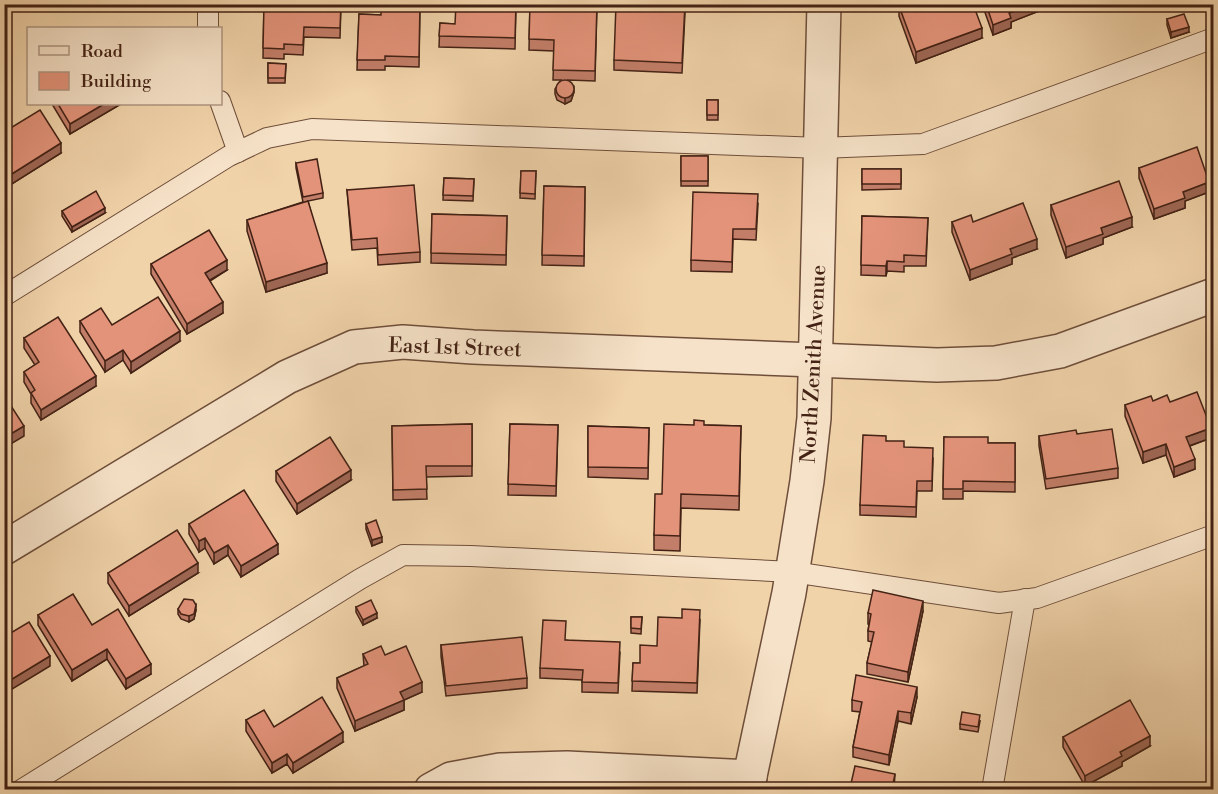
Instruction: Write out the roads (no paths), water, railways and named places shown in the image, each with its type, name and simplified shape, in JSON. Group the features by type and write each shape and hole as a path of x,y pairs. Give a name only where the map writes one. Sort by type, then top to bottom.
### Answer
{"street":[{"name":"North Zenith Avenue","path":"748,783 793,572 814,418 824,4"},
{"name":"East 1st Street","path":"4,548 286,377 354,348 403,342 473,348 937,365 996,363 1060,351 1214,295"},
{"path":"430,789 451,779 500,770 567,768 748,783"}],"lane":[{"path":"208,4 208,27"},
{"path":"4,296 238,152 267,138 312,129 820,148 923,144 1214,38"},
{"path":"222,105 238,152"},
{"path":"21,789 360,579 403,555 471,556 793,572 999,603 1037,598 1214,535"},
{"path":"992,789 1025,599"}]}
